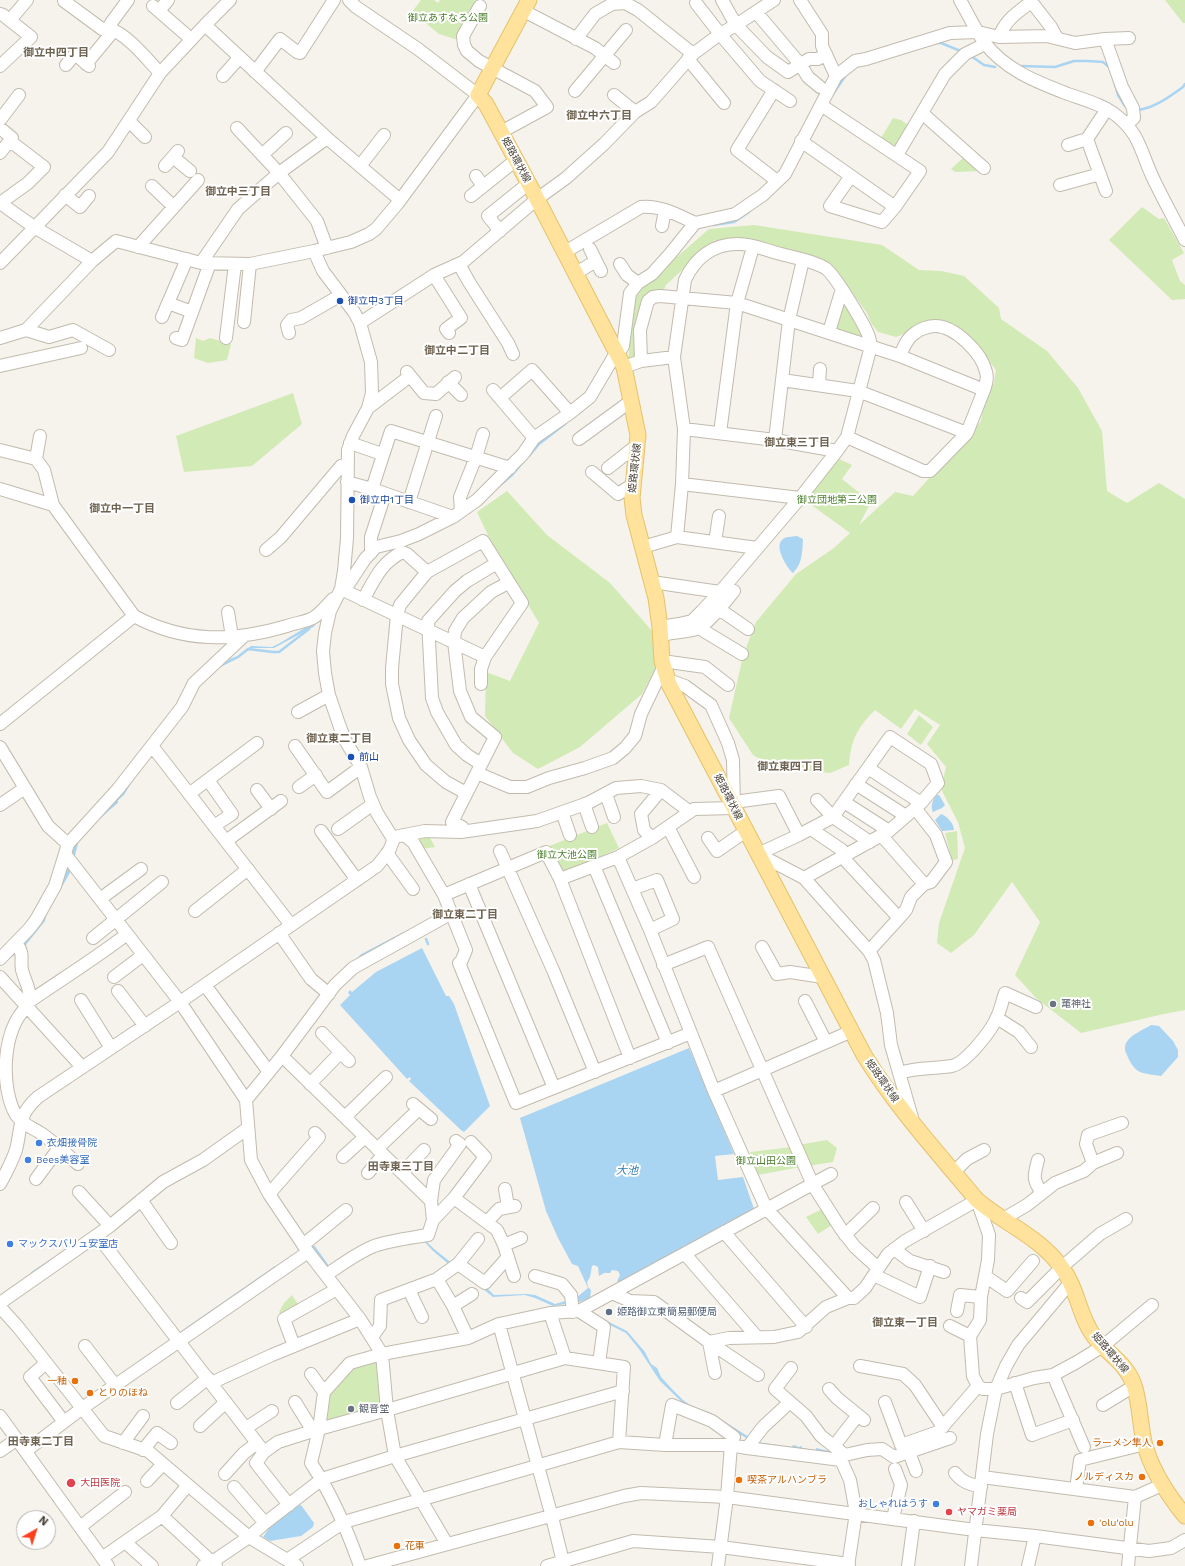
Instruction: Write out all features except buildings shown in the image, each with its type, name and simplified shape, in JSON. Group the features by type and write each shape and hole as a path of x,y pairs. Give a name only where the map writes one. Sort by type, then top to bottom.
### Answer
{"main road":[{"path":"478,95 526,5"},
{"name":"姫路環状線","path":"478,95 486,104 538,199 621,361 638,435 632,486 634,514 652,582 660,631 663,665 668,684 734,805 746,831 864,1055 878,1078 977,1200 990,1212 1034,1239 1062,1267 1086,1324 1096,1339 1127,1370 1134,1386 1145,1444 1162,1485 1185,1516"}],"street":[{"path":"0,66 31,37 3,17 26,0"},
{"path":"66,65 75,54 88,65 110,35 109,28 111,23 128,0"},
{"path":"168,0 156,8 191,40"},
{"path":"0,263 108,152 160,74 230,0"},
{"path":"255,72 280,39 297,52 300,52 334,0"},
{"path":"0,339 26,330 92,261 116,241 206,263 250,264 351,242 369,234 383,222 478,95 418,49 356,7 349,0"},
{"path":"722,0 736,25 767,57 788,72 792,71 809,59 818,59 826,54"},
{"path":"360,323 434,275 459,264 566,178 604,144 634,112 651,102 691,56 720,34 736,25 758,7 774,0"},
{"path":"800,0 822,34 822,46 836,76"},
{"path":"960,0 985,44 1002,60 1027,78 1107,109 1127,124 1141,144 1145,160 1153,179 1185,240"},
{"path":"576,39 595,14 610,2 626,1 691,56 724,102"},
{"path":"999,37 1004,26 1011,17 1031,1 1051,28 1056,38"},
{"path":"70,2 102,29 109,28 115,30 130,42 160,74"},
{"path":"696,3 760,81 790,101"},
{"path":"526,5 576,39 595,48 609,60"},
{"path":"480,6 464,36 464,45 467,51 492,68 536,91 547,108 501,132"},
{"path":"758,7 808,77 820,87"},
{"path":"205,25 327,138 400,200"},
{"path":"575,91 609,60 626,30"},
{"path":"565,252 641,207 650,206 665,210 695,223 735,214 763,195 785,174 826,108 836,76 855,61 866,59 950,32 978,32 999,37 1047,36 1075,43 1105,39 1129,38"},
{"path":"1105,39 1122,87 1134,111 1134,118 1127,124"},
{"path":"897,155 945,74 969,52 985,44"},
{"path":"223,76 240,57"},
{"path":"774,90 737,150 777,181"},
{"path":"614,94 634,112"},
{"path":"0,120 19,95"},
{"path":"826,108 920,171 895,207 882,222 830,206 851,176"},
{"path":"1068,145 1087,139 1107,109"},
{"path":"922,113 984,168"},
{"path":"129,121 144,137"},
{"path":"0,128 12,138 0,153"},
{"path":"237,128 279,172 316,221 327,248"},
{"path":"262,155 286,133"},
{"path":"176,338 182,340 192,312 206,263 238,208 279,172 327,138"},
{"path":"1087,139 1106,191"},
{"path":"10,141 44,167 28,183 0,203 34,227 92,261"},
{"path":"360,166 383,141"},
{"path":"805,144 895,207"},
{"path":"138,247 174,207 194,176 175,154 165,166"},
{"path":"471,196 516,160"},
{"path":"1066,180 1100,174"},
{"path":"476,176 483,186"},
{"path":"500,231 488,216 529,184"},
{"path":"152,186 174,207"},
{"path":"65,195 80,208 89,196"},
{"path":"662,226 665,210"},
{"path":"621,361 630,293 638,283 652,274 666,259 695,223"},
{"path":"660,631 692,621 720,592 800,498 847,437 871,346 870,338 842,289 825,268 803,260 741,244 723,244 713,248 690,269 684,280 683,298 674,357 684,429 682,484 677,536"},
{"path":"720,433 737,303 753,247"},
{"path":"576,273 598,266 590,250"},
{"path":"0,450 36,459 44,470 53,504 134,616 152,625 170,631 188,635 224,638 238,637 279,628 314,618 343,592 347,538 347,464 350,444 368,408 372,393 372,377 371,362 360,323 323,271 314,251"},
{"path":"162,317 187,259"},
{"path":"774,440 788,320 803,260"},
{"path":"226,338 235,264"},
{"path":"244,322 250,264"},
{"path":"459,264 468,282 508,343 513,354"},
{"path":"620,264 627,275 638,283"},
{"path":"434,275 461,318 446,329 450,333"},
{"path":"829,332 842,289"},
{"path":"289,333 286,325 291,320 301,318 341,295"},
{"path":"641,361 640,330 648,301 653,297 660,296 737,303 900,356 984,390"},
{"path":"168,303 192,312"},
{"path":"847,437 923,471 930,472 967,433 984,390 987,372 980,357 968,343 945,328 935,326 914,333 906,341 900,356"},
{"path":"26,330 49,337 73,330 109,350"},
{"path":"0,366 81,348"},
{"path":"674,357 641,361 621,361 613,358 590,397 534,438 523,454 477,500 457,514 401,541 376,547 330,611 324,642 324,663 329,695 345,740 361,766 377,813 398,836 413,842 444,895 452,913 466,950 459,964 516,1103 691,1033"},
{"path":"819,385 820,369"},
{"path":"534,438 497,394 532,370 570,413"},
{"path":"368,408 409,374 424,393 436,394 451,379 462,395"},
{"path":"782,380 858,391 967,433"},
{"path":"579,439 631,401"},
{"path":"409,502 436,416"},
{"path":"684,429 774,440 837,451"},
{"path":"372,489 382,454 391,431 510,468"},
{"path":"457,514 460,497 476,457 483,434"},
{"path":"36,459 40,436"},
{"path":"350,444 382,454"},
{"path":"608,468 636,446"},
{"path":"266,550 281,537 341,466 347,464"},
{"path":"592,472 618,494 632,486"},
{"path":"347,482 409,502 457,514"},
{"path":"682,484 800,498"},
{"path":"0,489 53,504"},
{"path":"371,553 371,537 385,494"},
{"path":"715,542 718,516"},
{"path":"643,547 677,536 757,548"},
{"path":"466,793 446,782 426,765 409,740 399,718 392,684 392,668 397,615 400,605 427,572 483,541 522,603 485,657 481,669 481,684"},
{"path":"363,600 381,568 391,558 402,552 407,554 427,572"},
{"path":"496,563 467,581 455,591 428,621 432,698 437,712 456,745 479,769 510,786 527,787 613,758 625,748 635,736 641,714 663,665 705,667 728,685"},
{"path":"461,832 462,828 452,822 495,737 472,717 460,692 454,642 456,631 463,618 492,592 508,582"},
{"path":"652,582 720,592"},
{"path":"660,631 684,632 698,628 719,609 734,591"},
{"path":"343,592 428,629 485,657"},
{"path":"719,609 748,629"},
{"path":"228,612 238,637"},
{"path":"0,724 134,616"},
{"path":"698,628 742,654"},
{"path":"0,959 19,946 36,920 55,886 66,849 154,748 182,707 194,683 238,637"},
{"path":"668,684 674,682 685,686 711,705 728,743 733,760 734,805"},
{"path":"298,712 329,695"},
{"path":"758,854 799,835 832,817 890,737 931,764 938,783 914,809 885,833 804,878"},
{"path":"189,794 257,743"},
{"path":"295,746 327,792 361,766"},
{"path":"0,747 48,826 66,849 74,866 180,1002 246,1100 251,1160 269,1194 306,1249 360,1319 382,1354 387,1410 395,1456 447,1544"},
{"path":"154,748 291,925"},
{"path":"868,768 914,809 936,835 946,862 931,882 924,884 912,897 906,910 869,950"},
{"path":"299,787 316,775"},
{"path":"208,780 232,814 214,826"},
{"path":"856,784 914,809"},
{"path":"0,1184 15,1151 21,1120 27,1108 38,1097 205,985 377,866 398,836 425,831 461,832 537,821 584,804 616,788 641,786 661,790 690,812"},
{"path":"0,805 25,788"},
{"path":"226,842 276,805 257,790"},
{"path":"652,838 644,830 641,814 661,790"},
{"path":"606,794 614,817"},
{"path":"560,879 618,857 652,838 694,809 734,805 779,796 799,835"},
{"path":"817,800 832,817 870,842"},
{"path":"844,802 885,833 924,884"},
{"path":"338,829 373,804"},
{"path":"584,804 592,827"},
{"path":"562,812 570,835"},
{"path":"668,827 695,876"},
{"path":"811,828 842,850 846,856 847,862 899,918"},
{"path":"321,831 357,880"},
{"path":"708,838 717,851 746,831"},
{"path":"500,851 553,970 595,1072"},
{"path":"444,895 546,852 560,879 630,1058"},
{"path":"387,853 413,889"},
{"path":"758,854 804,878 869,950 874,960 887,1013 891,1045 914,1124"},
{"path":"618,857 650,930 714,1091 766,1208 848,1298"},
{"path":"594,866 668,1042"},
{"path":"100,899 140,869"},
{"path":"195,911 248,869"},
{"path":"632,889 657,880 673,920 650,930"},
{"path":"93,938 162,882"},
{"path":"469,884 554,1088"},
{"path":"246,1100 282,1056 335,985 353,968 452,913"},
{"path":"279,933 311,978 328,994"},
{"path":"78,1164 42,1134 28,1127 15,1114 5,1085 5,1057 11,1031 22,1012 29,1004 88,961 99,956 127,934"},
{"path":"19,946 22,970 30,993 29,1004"},
{"path":"663,965 708,947 813,1185 846,1235 876,1272 920,1297 930,1266"},
{"path":"762,947 777,974 790,972 823,977"},
{"path":"114,977 143,955"},
{"path":"1,981 29,1004 82,1067"},
{"path":"205,985 269,1072"},
{"path":"122,993 144,1026"},
{"path":"900,1073 911,1069 954,1066 973,1052 997,1018 1005,993 1036,1007"},
{"path":"81,1000 111,1048"},
{"path":"805,1001 826,1042"},
{"path":"997,1018 1019,1032 1031,1047"},
{"path":"714,1091 852,1030"},
{"path":"310,1084 345,1057 322,1033"},
{"path":"282,1056 430,1201"},
{"path":"345,1117 386,1077"},
{"path":"368,1173 380,1152 416,1107 431,1119"},
{"path":"1093,1163 1086,1144 1088,1135 1122,1123"},
{"path":"0,1303 97,1235 108,1223 141,1200 163,1182 203,1160 248,1128"},
{"path":"269,1194 298,1155 319,1137 315,1133"},
{"path":"343,1157 365,1137"},
{"path":"433,1220 430,1201 434,1180 460,1144 456,1141"},
{"path":"326,1275 374,1246 397,1240 428,1235 433,1220 454,1198 485,1157 471,1142"},
{"path":"36,1179 59,1148"},
{"path":"402,1173 424,1150"},
{"path":"954,1172 967,1159 984,1150"},
{"path":"1003,1219 1027,1205 1055,1183 1084,1171 1093,1163 1116,1153"},
{"path":"1038,1160 1035,1183 1042,1193"},
{"path":"360,1566 344,1522 322,1479 311,1463 324,1392 350,1364 382,1354 468,1338 499,1324 550,1313 576,1311 685,1254 766,1208 813,1185 831,1174"},
{"path":"486,1222 499,1209 512,1206 506,1189"},
{"path":"79,1192 108,1223"},
{"path":"454,1198 497,1230 504,1245 514,1276"},
{"path":"141,1200 165,1228 172,1243"},
{"path":"709,1342 729,1338 774,1337 798,1332 826,1307 848,1298 854,1298 865,1288 888,1254 894,1249 977,1200 989,1235 985,1276 981,1297 980,1320 970,1336 973,1376 978,1386 996,1389 1053,1374 1077,1362 1103,1346 1152,1305"},
{"path":"906,1202 924,1230"},
{"path":"846,1235 873,1208"},
{"path":"26,1451 113,1383 306,1249 346,1210"},
{"path":"1022,1298 1027,1302 1062,1267 1100,1234 1126,1219"},
{"path":"724,1232 806,1326"},
{"path":"97,1235 210,1380 260,1447"},
{"path":"504,1245 521,1238"},
{"path":"372,1337 380,1326 381,1300 436,1279 455,1266 478,1239"},
{"path":"894,1249 910,1261 930,1266 944,1272"},
{"path":"685,1254 757,1337"},
{"path":"455,1266 485,1283 508,1257"},
{"path":"985,1276 1007,1292 1033,1261"},
{"path":"535,1276 562,1284 571,1295 576,1311 604,1327 599,1363"},
{"path":"436,1279 453,1306 468,1338"},
{"path":"971,1566 987,1434 996,1389 1006,1366 1018,1345 1070,1283"},
{"path":"294,1346 284,1319 337,1288"},
{"path":"409,1290 422,1317"},
{"path":"612,1293 630,1301 654,1302 758,1375"},
{"path":"453,1306 472,1294"},
{"path":"957,1311 960,1295 981,1297"},
{"path":"0,1307 18,1327 81,1409 104,1436 148,1451 249,1537 292,1563 344,1522 619,1442 665,1445 731,1445 746,1448 843,1457 867,1450 882,1449 894,1457 950,1438"},
{"path":"550,1313 565,1358"},
{"path":"177,1403 210,1380 360,1319"},
{"path":"499,1324 552,1517 563,1564"},
{"path":"950,1326 970,1336"},
{"path":"709,1342 715,1373"},
{"path":"85,1346 113,1383"},
{"path":"225,1474 244,1453 260,1447 565,1358 624,1367 619,1442"},
{"path":"46,1363 30,1377 64,1422"},
{"path":"860,1366 903,1374 915,1385 943,1427"},
{"path":"547,1566 563,1564 633,1541 721,1547 848,1565 856,1513 850,1480 843,1457 834,1446 821,1436 806,1416 775,1388 791,1368"},
{"path":"311,1374 324,1392"},
{"path":"1053,1374 1084,1447"},
{"path":"1015,1383 1032,1435 1073,1420"},
{"path":"884,1409 900,1445 938,1432 978,1386"},
{"path":"1103,1405 1134,1386"},
{"path":"830,1389 837,1398 861,1418 834,1446"},
{"path":"162,1516 210,1565 249,1537 322,1479 395,1456 623,1391"},
{"path":"200,1426 226,1402"},
{"path":"295,1402 316,1430"},
{"path":"746,1448 763,1427 790,1402"},
{"path":"665,1445 672,1406 712,1421 734,1437 731,1445 727,1497 718,1566"},
{"path":"246,1428 272,1411"},
{"path":"0,1416 105,1562 125,1542 162,1516 188,1485"},
{"path":"123,1443 143,1416"},
{"path":"143,1450 157,1433 170,1443"},
{"path":"0,1451 17,1438"},
{"path":"1076,1489 1080,1460 1145,1444"},
{"path":"260,1447 256,1463 289,1505"},
{"path":"909,1452 916,1471"},
{"path":"147,1481 162,1464"},
{"path":"894,1518 901,1486 895,1469"},
{"path":"955,1473 966,1484 981,1482 1076,1489 1135,1498 1162,1485"},
{"path":"234,1487 265,1523"},
{"path":"367,1566 641,1492 727,1497 1149,1551 1171,1548 1185,1540"},
{"path":"80,1527 119,1495"},
{"path":"1128,1566 1135,1498"},
{"path":"908,1566 914,1521"},
{"path":"1028,1566 1035,1536"},
{"path":"125,1542 152,1566"}],"green space":[{"name":"御立あすなろ公園","path":"421,0 434,0 438,3 440,0 474,0 479,4 461,41 439,34 412,12"},
{"path":"1165,0 1185,0 1185,23 1183,23"},
{"path":"893,118 901,120 911,127 897,146 881,138"},
{"path":"965,156 982,171 955,172 951,169"},
{"path":"1142,207 1159,219 1164,218 1184,253 1172,260 1180,281 1185,285 1185,299 1172,300 1109,240"},
{"name":"御立団地第三公園","path":"754,225 882,245 919,270 941,271 964,276 999,308 1001,319 1047,351 1078,388 1102,431 1107,491 1127,503 1159,483 1185,499 1185,1010 1081,1033 1036,998 1015,975 1040,922 1012,882 974,935 951,953 937,943 939,923 965,848 958,822 941,789 946,767 927,744 940,725 915,709 901,729 875,710 859,729 853,741 849,765 830,773 774,767 753,755 729,718 743,656 756,622 796,574 834,548 850,533 806,501 837,458 852,465 842,479 871,502 859,525 895,492 913,496 981,421 985,400 994,383 996,370 981,351 938,321 896,337 878,332 871,323 867,313 832,265 758,241 715,240 666,285 663,292 646,295 635,360 628,360 635,300 640,290 660,275 671,262 709,229"},
{"path":"843,301 853,317 863,340 833,331"},
{"path":"196,338 203,341 210,338 231,344 227,360 208,363 194,358"},
{"path":"293,393 302,424 252,466 184,472 176,436"},
{"path":"507,491 547,535 610,583 653,632 660,660 642,694 580,747 538,769 513,753 485,716 486,672 510,681 539,623 493,546 477,512"},
{"path":"919,715 933,727 921,745 907,734"},
{"name":"御立大池公園","path":"607,823 619,848 563,873 547,847"},
{"path":"957,831 958,859 952,860 945,833"},
{"path":"428,834 435,847 422,849 414,835"},
{"name":"御立山田公園","path":"827,1140 837,1148 833,1162 807,1166 798,1145"},
{"name":"御立山田公園","path":"792,1147 800,1167 758,1175 750,1152"},
{"path":"824,1208 832,1225 818,1234 806,1217"},
{"path":"292,1295 299,1306 282,1315 279,1312 284,1303"},
{"path":"376,1358 382,1409 326,1423 323,1421 328,1391 346,1371"}],"water":[{"path":"797,536 803,539 802,553 799,565 793,573 782,557 780,552 780,543 785,538"},
{"path":"313,623 315,626 274,648 252,648 240,656 220,663 206,675 198,686 189,705 147,757 124,795 94,822 79,840 71,871 47,913 45,921 25,946 19,951 21,970 29,993 29,1000 26,1001 27,992 20,973 17,953 0,966 0,963 13,953 40,923 67,870 75,841 90,823 120,796 128,786 145,757 188,703 195,688 205,674 220,662 238,656 251,646 272,647"},
{"path":"937,795 939,795 945,805 933,812 932,803"},
{"path":"941,814 950,820 954,830 942,831 935,820"},
{"path":"422,948 446,996 449,996 454,1004 490,1106 464,1132 409,1081 411,1079 410,1077 407,1079 340,1005 350,995 348,993 350,990 352,992 376,972"},
{"path":"1151,1025 1159,1026 1173,1041 1178,1050 1178,1057 1161,1076 1140,1072 1137,1070 1130,1062 1125,1049 1126,1043 1130,1038"},
{"name":"大池","path":"689,1048 734,1154 715,1156 718,1180 743,1177 754,1209 620,1283 617,1281 620,1275 618,1271 612,1270 610,1273 604,1273 599,1276 598,1267 594,1265 592,1266 590,1277 587,1282 588,1287 591,1290 590,1298 579,1302 553,1306 525,1295 493,1297 473,1281 457,1271 433,1251 423,1240 387,1248 358,1261 336,1275 334,1272 387,1244 423,1238 465,1274 485,1286 494,1295 527,1294 535,1295 555,1304 576,1298 588,1288 578,1266 572,1264 546,1211 520,1118"},
{"path":"275,1266 276,1268 153,1352 187,1327"},
{"path":"590,1310 605,1320 627,1331 645,1352 651,1364 657,1368 661,1377 683,1400 690,1405 711,1413 757,1442 792,1447 793,1445 798,1447 802,1446 802,1448 816,1450 816,1448 838,1453 837,1455 756,1444 715,1419 684,1404 660,1381 639,1349 626,1333 602,1321 588,1311"},
{"path":"301,1505 314,1523 313,1527 301,1536 270,1541 263,1537 270,1527 297,1506"}],"waterway":[{"path":"936,43 941,43 963,52"},
{"path":"971,56 984,65 995,67"},
{"path":"1021,66 1055,67 1074,61 1088,61 1103,62 1109,67"},
{"path":"833,94 846,75"},
{"path":"1113,78 1118,95 1125,106"},
{"path":"1138,110 1150,107 1162,101 1183,87 1185,84"},
{"path":"713,225 734,222 749,212"},
{"path":"529,456 539,444 565,424"},
{"path":"498,487 512,475 524,461"},
{"path":"220,666 238,657 248,649 279,652 309,629"},
{"path":"102,815 117,802"},
{"path":"357,960 362,955 404,933"},
{"path":"426,939 428,944"},
{"path":"314,1247 329,1268"},
{"path":"32,1273 53,1259"}],"place":[{"name":"御立中3丁目","path":"340,301"},
{"name":"御立中1丁目","path":"352,500"},
{"name":"前山","path":"351,757"},
{"name":"竃神社","path":"1053,1004"},
{"name":"衣畑接骨院","path":"39,1143"},
{"name":"Bees美容室","path":"28,1160"},
{"name":"マックスバリュ安室店","path":"10,1244"},
{"name":"姫路御立東簡易郵便局","path":"609,1312"},
{"name":"一釉","path":"75,1381"},
{"name":"とりのほね","path":"90,1393"},
{"name":"観音堂","path":"351,1409"},
{"name":"ラーメン隼人","path":"1160,1443"},
{"name":"ノルディスカ","path":"1142,1477"},
{"name":"喫茶アルハンブラ","path":"739,1480"},
{"name":"大田医院","path":"71,1483"},
{"name":"おしゃれはうす","path":"936,1504"},
{"name":"ヤマガミ薬局","path":"949,1512"},
{"name":"'olu'olu","path":"1091,1523"},
{"name":"花車","path":"397,1546"}],"district":[{"name":"御立中四丁目","path":"56,53"},
{"name":"御立中六丁目","path":"599,116"},
{"name":"御立中三丁目","path":"238,192"},
{"name":"御立中二丁目","path":"457,351"},
{"name":"御立東三丁目","path":"797,443"},
{"name":"御立中一丁目","path":"122,509"},
{"name":"御立東二丁目","path":"339,739"},
{"name":"御立東四丁目","path":"790,767"},
{"name":"御立東二丁目","path":"465,915"},
{"name":"田寺東三丁目","path":"401,1167"},
{"name":"御立東一丁目","path":"905,1323"},
{"name":"田寺東二丁目","path":"41,1442"}]}
